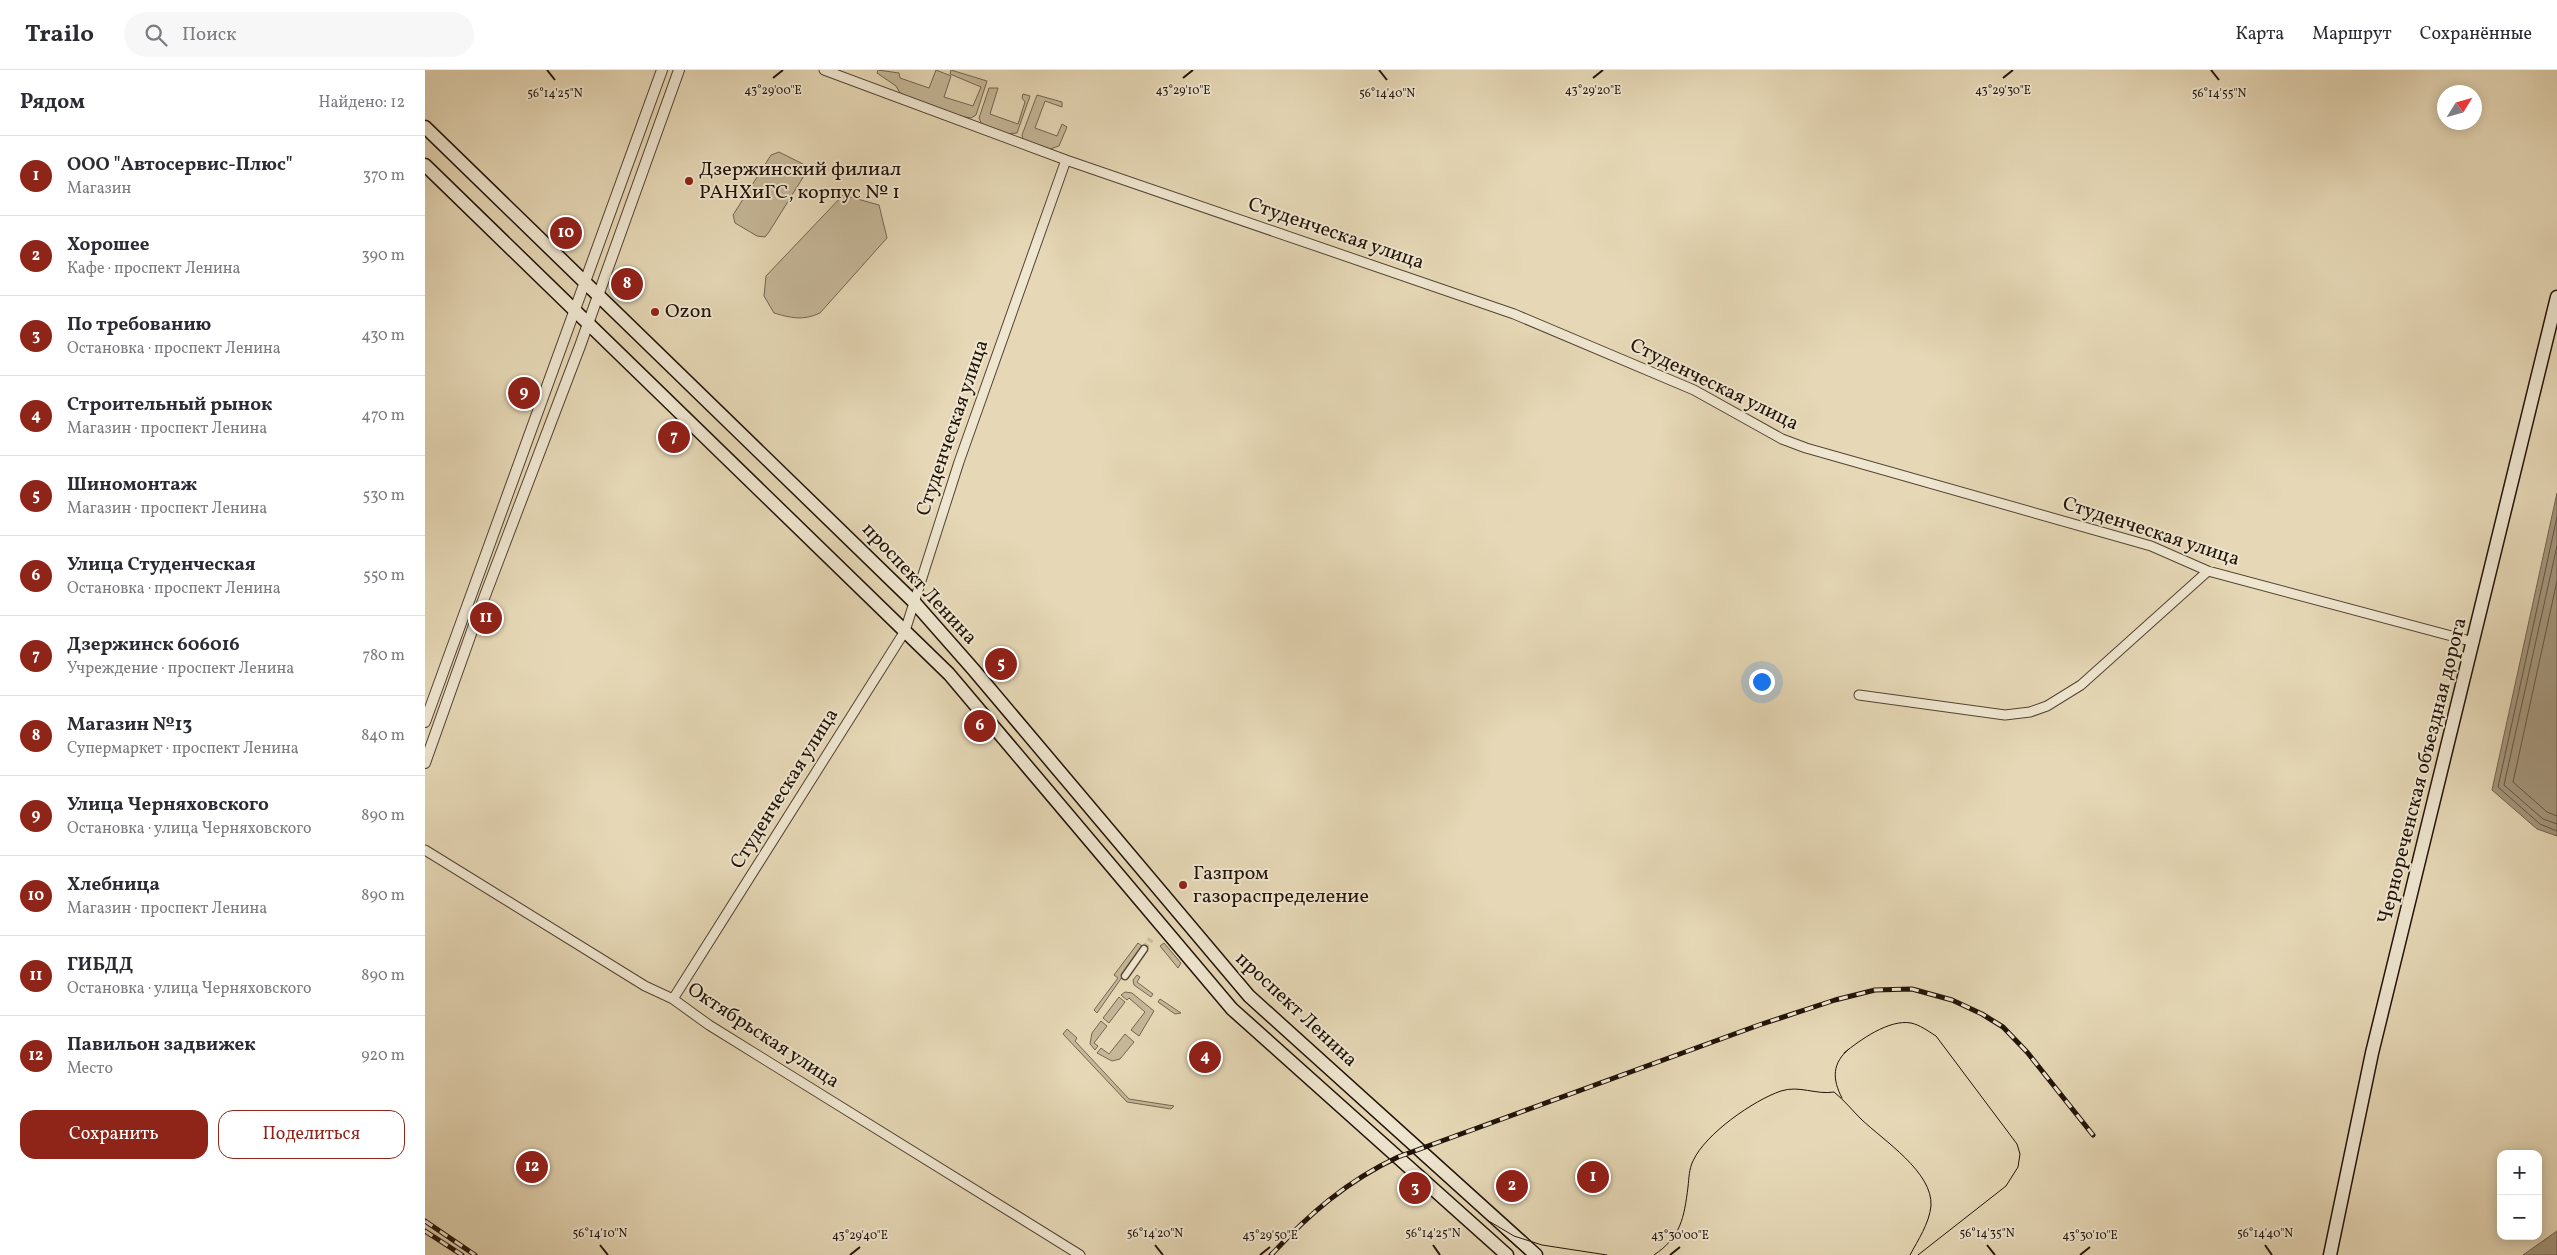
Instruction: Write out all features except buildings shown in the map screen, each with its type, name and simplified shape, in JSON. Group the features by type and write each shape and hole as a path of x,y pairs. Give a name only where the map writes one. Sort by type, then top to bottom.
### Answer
{"main road":[{"name":"проспект Ленина","path":"425,127 914,602 973,669 1249,996 1536,1255"},
{"name":"проспект Ленина","path":"425,165 589,322 949,674 1232,1009 1507,1255"},
{"name":"Чернореченская объездная дорога","path":"2330,1255 2373,1053 2557,297"}],"street":[{"path":"425,722 662,70"},
{"path":"425,764 478,614 589,322 679,70"},
{"path":"824,70 1066,160"},
{"name":"Студенческая улица","path":"673,999 905,631 959,462 1066,160 1514,314 1693,390 1782,439 1806,448 2151,546 2208,571 2474,642"},
{"path":"1859,695 2005,715 2030,712 2047,706 2081,685 2208,571"},
{"name":"Октябрьская улица","path":"425,850 645,986 673,999 717,1030 1080,1255"},
{"path":"1125,976 1144,950"}],"shaded area":[{"path":"878,70 899,73 900,78 929,88 936,70 951,76 944,97 973,106 981,87 950,74 951,70 987,81 976,115 971,118 948,114 901,95 896,86 877,73"},
{"path":"989,88 998,88 990,114 1018,124 1025,102 1022,98 1023,94 1030,96 1017,133 1006,134 982,125 979,118"},
{"path":"1037,95 1062,102 1062,107 1045,101 1035,128 1057,136 1062,124 1067,127 1059,146 1050,149 1023,140 1022,135"},
{"path":"779,152 803,164 807,171 769,232 765,237 757,236 735,223 733,215 771,155"},
{"path":"843,195 879,205 887,238 820,313 814,316 797,318 774,313 764,296 766,276"},
{"path":"1138,943 1143,947 1097,1013 1094,1010 1118,978 1114,975"},
{"path":"1164,943 1181,963 1178,968 1160,946"},
{"path":"1137,975 1140,977 1137,982 1153,994 1151,997 1134,985 1133,980"},
{"path":"1125,992 1132,993 1154,1011 1139,1036 1131,1030 1145,1012 1129,998 1127,1000 1121,995"},
{"path":"1119,997 1125,1002 1109,1023 1103,1018"},
{"path":"1160,999 1181,1013 1175,1014 1158,1002"},
{"path":"1101,1021 1107,1026 1094,1043 1098,1046 1095,1050 1090,1044 1092,1033"},
{"path":"1067,1029 1077,1038 1075,1041 1129,1099 1174,1106 1171,1109 1127,1102 1063,1034"},
{"path":"1125,1034 1134,1042 1120,1059 1112,1061 1097,1053 1101,1048 1109,1054"}],"water":[{"path":"2557,493 2557,836 2537,829 2492,790"},
{"path":"2557,1231 2557,1255 2523,1255"}],"tunnel":[{"path":"1144,949 1151,939"}],"tram line":[{"path":"1844,1053 1858,1042 1884,1027 1902,1023 1911,1023 1921,1027 1936,1036 2017,1144 2020,1154 2018,1167 2006,1186 1918,1255"},
{"path":"1842,1098 1836,1084 1835,1072 1839,1060 1849,1049"},
{"path":"1654,1255 1670,1241 1680,1226 1685,1208 1689,1174 1699,1151 1731,1119 1770,1095 1788,1089 1834,1092 1916,1169 1930,1193 1931,1206 1923,1232 1910,1255"},
{"path":"1487,1220 1514,1236 1542,1245 1607,1255"},
{"path":"1502,1234 1526,1255"}],"railway":[{"path":"1271,1255 1314,1212 1345,1188 1379,1166 1398,1157 1759,1025 1835,1000 1875,990 1912,989 1952,1000 1982,1014 2003,1027 2027,1052 2093,1135"},
{"path":"425,1221 475,1255"},
{"path":"425,1231 462,1255"}],"place":[{"name":"Дзержинский филиал РАНХиГС, корпус № 1","path":"689,181"},
{"name":"Хлебница","path":"566,233"},
{"name":"Магазин №13","path":"627,284"},
{"name":"Ozon","path":"655,312"},
{"name":"Улица Черняховского","path":"524,393"},
{"name":"Дзержинск 606016","path":"674,437"},
{"name":"ГИБДД","path":"486,618"},
{"name":"Шиномонтаж","path":"1001,664"},
{"name":"Улица Студенческая","path":"980,726"},
{"name":"Газпром газораспределение","path":"1183,885"},
{"name":"Строительный рынок","path":"1205,1057"},
{"name":"Павильон задвижек","path":"532,1167"},
{"name":"ООО \"Автосервис-Плюс\"","path":"1593,1177"},
{"name":"Хорошее","path":"1512,1186"},
{"name":"По требованию","path":"1415,1188"}]}
